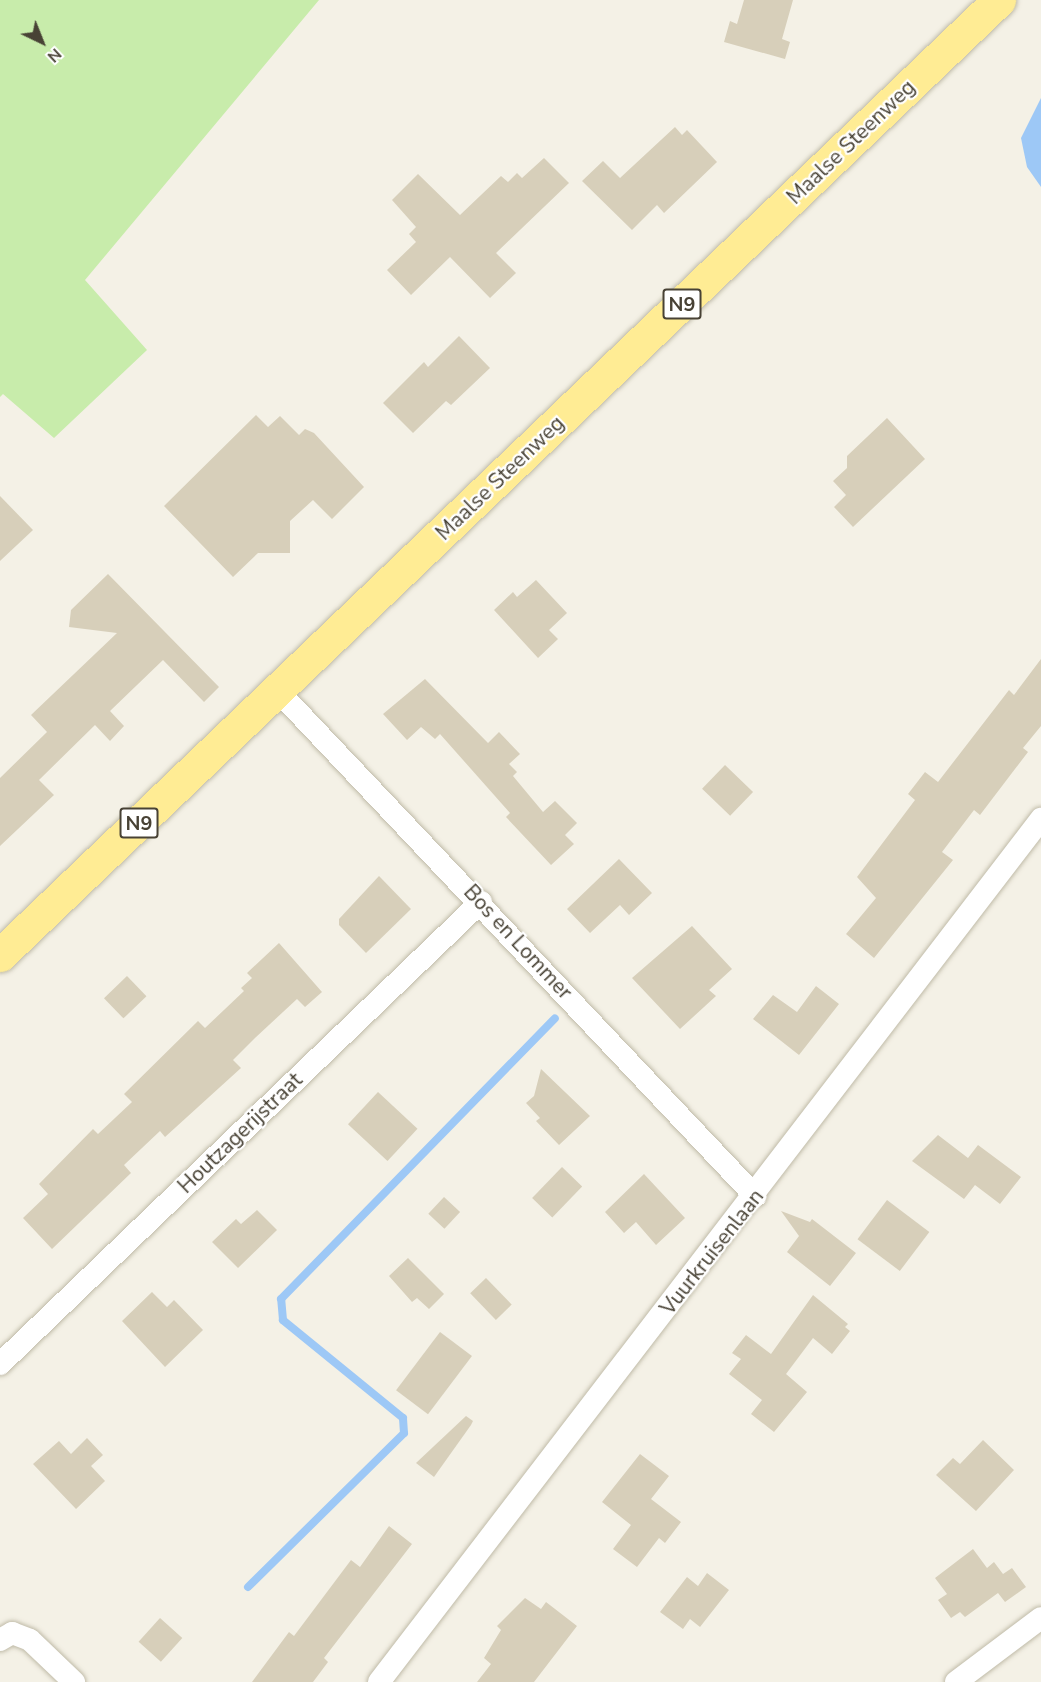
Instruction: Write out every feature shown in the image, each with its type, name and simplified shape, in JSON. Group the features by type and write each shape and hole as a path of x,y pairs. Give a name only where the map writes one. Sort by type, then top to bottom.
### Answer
{"main road":[{"name":"Maalse Steenweg","path":"0,955 999,0"}],"street":[{"name":"Bos en Lommer","path":"278,691 481,902 755,1196"},
{"name":"Vuurkruisenlaan","path":"380,1682 755,1196 1041,819"},
{"name":"Houtzagerijstraat","path":"0,1364 481,902"},
{"path":"956,1682 1041,1618"},
{"path":"0,1640 12,1634 30,1640 74,1682"}],"green space":[{"path":"0,0 319,0 85,280 147,350 54,438 3,394 0,397"}],"water":[{"path":"1041,98 1041,187 1027,167 1021,138"}],"building":[{"path":"744,0 793,0 782,39 790,42 785,59 724,42 730,21 737,24"},
{"path":"675,127 682,135 687,130 717,162 664,213 657,205 632,230 582,181 603,161 620,178"},
{"path":"544,158 569,183 496,253 516,273 490,298 450,257 411,295 387,270 416,242 409,234 416,227 392,200 418,174 460,215 501,176 508,182 517,173 522,178"},
{"path":"459,336 490,368 451,405 446,401 413,433 383,403 424,362 428,367"},
{"path":"256,415 268,427 280,416 299,435 305,429 314,433 364,487 332,519 313,500 290,521 290,553 258,553 233,577 164,506"},
{"path":"887,418 925,459 853,527 834,507 846,495 833,481 847,468 847,456"},
{"path":"0,496 33,530 0,561"},
{"path":"108,574 219,687 204,702 163,660 110,711 124,726 110,741 95,725 39,780 54,795 0,846 0,778 47,732 31,715 117,633 69,627 71,610"},
{"path":"536,580 567,613 549,630 558,639 538,658 494,610 513,592 517,597"},
{"path":"1041,659 1041,726 1023,748 1028,752 980,815 974,810 942,852 953,860 874,958 846,934 876,898 857,877 915,800 908,794 925,772 938,782 1009,690 1014,695"},
{"path":"425,679 488,743 499,732 520,754 509,764 517,772 513,776 543,812 555,801 577,823 565,835 574,844 551,865 506,817 510,813 440,734 435,739 421,727 407,740 383,714"},
{"path":"725,765 753,792 730,816 702,789"},
{"path":"619,859 652,893 629,915 620,905 590,933 567,909"},
{"path":"379,876 411,909 366,953 339,925 339,919"},
{"path":"692,926 732,969 709,990 716,996 680,1029 632,978"},
{"path":"279,943 322,992 305,1007 297,999 255,1038 233,1060 241,1068 165,1137 160,1131 124,1165 131,1173 52,1249 23,1218 48,1194 39,1184 93,1129 98,1134 132,1102 124,1094 198,1021 205,1028 244,991 241,988 252,978 247,973"},
{"path":"127,976 146,996 123,1018 104,998"},
{"path":"816,986 839,1004 799,1055 753,1019 773,995 797,1012"},
{"path":"541,1069 590,1116 559,1145 536,1121 540,1118 526,1103 534,1096"},
{"path":"378,1092 417,1129 387,1161 348,1124"},
{"path":"938,1135 968,1158 978,1145 1021,1177 1000,1204 975,1185 964,1199 912,1161"},
{"path":"562,1167 582,1186 552,1217 532,1198"},
{"path":"644,1174 685,1218 656,1245 636,1222 624,1233 605,1212"},
{"path":"444,1197 460,1212 444,1229 428,1214"},
{"path":"887,1200 929,1232 900,1271 858,1239"},
{"path":"257,1210 277,1230 238,1268 212,1242 236,1219 241,1224"},
{"path":"781,1211 810,1222 812,1219 856,1253 830,1286 787,1252 799,1236"},
{"path":"408,1258 444,1294 429,1309 417,1298 412,1302 389,1276"},
{"path":"486,1278 512,1305 496,1320 470,1293"},
{"path":"152,1292 167,1307 174,1300 203,1330 165,1367 122,1321"},
{"path":"813,1295 848,1324 845,1327 850,1331 832,1354 813,1338 786,1374 807,1392 774,1432 751,1414 762,1400 729,1374 741,1359 732,1353 746,1335 771,1354"},
{"path":"440,1332 472,1356 428,1414 396,1390"},
{"path":"466,1416 473,1421 471,1425 434,1477 416,1463"},
{"path":"87,1438 103,1455 91,1466 105,1481 76,1509 33,1464 59,1441 71,1454"},
{"path":"983,1440 1014,1470 976,1511 936,1475 953,1458 960,1464"},
{"path":"640,1454 669,1476 651,1499 681,1522 665,1543 659,1538 637,1567 613,1549 631,1525 602,1502"},
{"path":"389,1526 412,1544 324,1658 328,1662 313,1682 252,1682 289,1632 294,1636 351,1560 360,1567"},
{"path":"973,1549 987,1568 994,1562 1003,1574 1012,1568 1026,1587 1005,1602 998,1593 965,1617 960,1612 951,1618 938,1600 947,1594 935,1578"},
{"path":"707,1573 729,1590 700,1627 690,1619 683,1629 660,1612 687,1577 698,1586"},
{"path":"525,1598 541,1609 546,1602 577,1626 534,1682 477,1682 491,1664 484,1658 501,1630 497,1626"},
{"path":"160,1618 182,1638 161,1662 139,1642"}],"waterway":[{"path":"248,1587 404,1433 403,1418 283,1320 281,1299 555,1018"}]}
